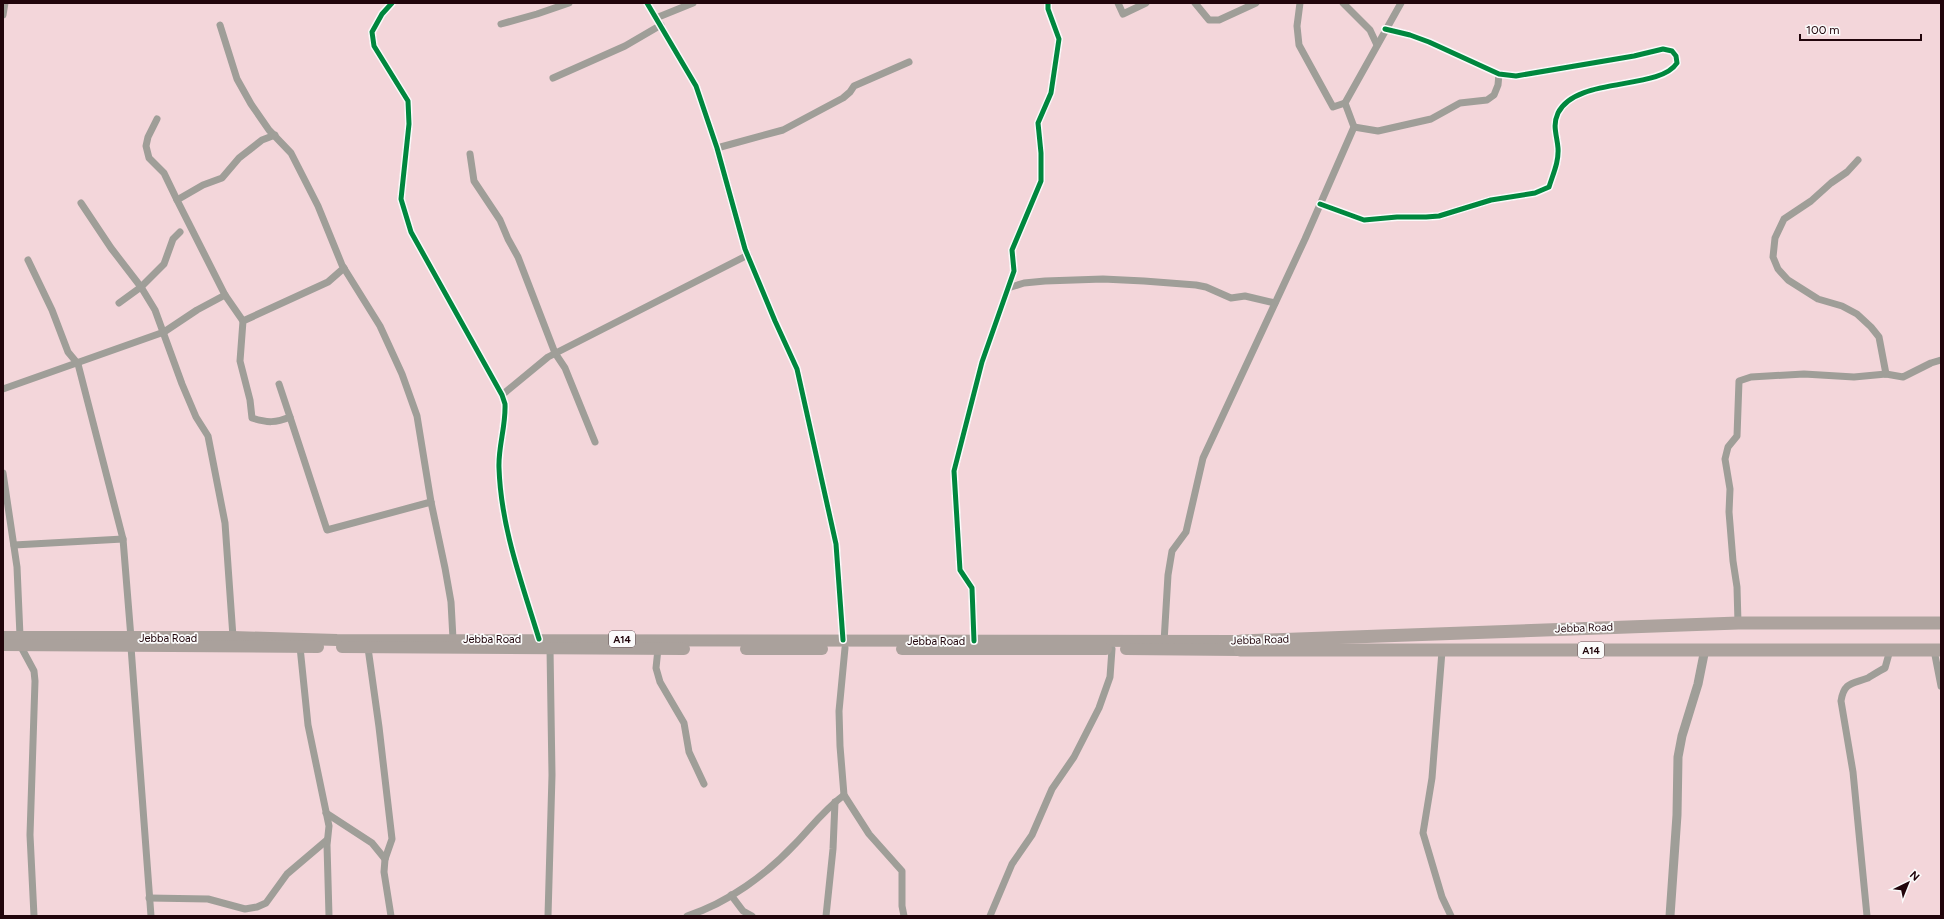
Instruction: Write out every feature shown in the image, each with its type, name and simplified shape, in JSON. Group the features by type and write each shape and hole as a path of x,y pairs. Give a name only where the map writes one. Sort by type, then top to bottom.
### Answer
{"highway":[{"name":"Jebba Road","path":"131,643 233,637 337,640 453,639 844,644 976,650 1112,649 1240,645 1738,623 1941,623"},
{"name":"Jebba Road","path":"3,636 20,641 368,648 658,649 974,641 1164,642 1442,651 1705,649 1938,650"},
{"name":"Jebba Road","path":"3,646 20,641"}],"street":[{"path":"3,15 5,3"},
{"path":"392,3 382,14 372,32 374,46 408,101 409,124 400,199 411,232 502,395 506,413 499,467 502,499 509,541 539,640"},
{"path":"501,24 569,3"},
{"path":"647,3 696,86 717,148 748,255 775,321 797,369 836,544 844,644 839,711 844,795 869,834 902,871 902,906 904,916"},
{"path":"656,18 693,3"},
{"path":"974,641 972,588 960,570 954,471 982,362 1014,270 1012,250 1041,181 1041,153 1038,123 1051,92 1059,39 1048,9 1048,3"},
{"path":"1118,3 1123,14 1146,3"},
{"path":"1195,3 1209,20 1219,20 1256,3"},
{"path":"1300,3 1297,26 1299,45 1333,107 1345,103 1385,29 1401,3"},
{"path":"1343,3 1370,30 1377,45"},
{"path":"220,25 237,79 251,104 274,135 291,153 318,206 344,268 380,326 402,374 417,416 431,502 451,602 453,639"},
{"path":"553,78 625,46 661,25"},
{"path":"1320,204 1364,220 1397,217 1426,217 1438,216 1491,200 1535,193 1549,187 1557,159 1558,148 1554,124 1559,111 1570,100 1608,86 1662,74 1672,69 1677,63 1676,56 1672,51 1663,49 1634,56 1516,76 1499,74 1416,38 1385,29"},
{"path":"717,148 783,130 843,98 854,86 909,62"},
{"path":"1354,127 1378,131 1431,118 1460,103 1487,100 1494,95 1498,85 1499,74"},
{"path":"1164,642 1168,575 1172,551 1186,532 1203,458 1276,303 1354,127 1345,103"},
{"path":"157,119 148,136 146,146 149,158 164,173 225,295 243,322 240,361 250,400 252,418 263,422 277,423 290,417"},
{"path":"177,200 203,185 222,178 239,158 262,140 274,135"},
{"path":"470,154 474,180 500,220 518,257 556,353 565,368 595,442"},
{"path":"1858,160 1847,172 1831,183 1811,201 1784,219 1775,238 1772,257 1778,269 1788,280 1818,299 1842,306 1857,314 1871,327 1879,337 1886,374"},
{"path":"81,203 111,248 141,287 155,310 182,384 196,417 208,436 225,523 233,637"},
{"path":"119,302 141,287 164,264 173,239 180,232"},
{"path":"502,395 548,357 748,255"},
{"path":"28,260 52,310 68,352 78,364 123,539 151,916"},
{"path":"243,322 328,282 344,268"},
{"path":"1008,288 1044,281 1103,279 1196,285 1206,287 1231,298 1245,296 1276,303"},
{"path":"3,389 78,364 164,332 197,310 225,295"},
{"path":"1738,623 1737,587 1732,561 1729,512 1730,489 1725,458 1728,447 1737,436 1739,381 1751,377 1804,374 1854,377 1886,374 1903,377 1931,362 1941,360"},
{"path":"279,384 327,530 431,502"},
{"path":"3,473 17,567 20,641 34,671 35,681 30,835 34,916"},
{"path":"14,545 123,539"},
{"path":"300,647 308,725 329,826 327,840 329,916"},
{"path":"368,648 392,838 385,859 384,872 391,916"},
{"path":"548,916 552,775 550,648"},
{"path":"658,649 656,663 658,677 662,688 684,723 689,752 704,784"},
{"path":"990,916 1012,864 1032,834 1052,789 1074,757 1099,708 1110,678 1112,649"},
{"path":"1670,916 1677,815 1678,757 1682,736 1698,684 1705,649"},
{"path":"1866,916 1853,772 1841,701 1843,690 1851,683 1869,677 1885,668 1890,650"},
{"path":"1938,650 1941,686"},
{"path":"1442,651 1432,778 1423,833 1442,897 1451,916"},
{"path":"687,916 712,906 756,880 796,843 814,821 844,795"},
{"path":"826,916 833,849 835,802"},
{"path":"326,813 372,843 385,859"},
{"path":"149,898 208,899 245,909 257,907 266,903 286,874 327,840"},
{"path":"731,895 744,911 752,916"}],"cycle path":[{"path":"392,3 382,14 372,32 374,46 408,101 409,124 401,199 411,232 502,395 505,404 499,460 504,512 513,555 539,639"},
{"path":"647,3 696,86 717,148 745,249 797,369 836,544 843,640"},
{"path":"974,641 972,588 960,570 954,471 982,362 1014,271 1012,250 1041,181 1041,153 1038,123 1051,93 1059,39 1048,9 1048,3"},
{"path":"1320,204 1364,220 1397,217 1426,217 1439,216 1491,200 1535,193 1549,187 1558,158 1555,122 1558,113 1568,101 1599,88 1653,77 1667,72 1677,63 1676,56 1672,51 1663,49 1634,56 1516,76 1499,74 1429,42 1410,35 1385,29"}]}
